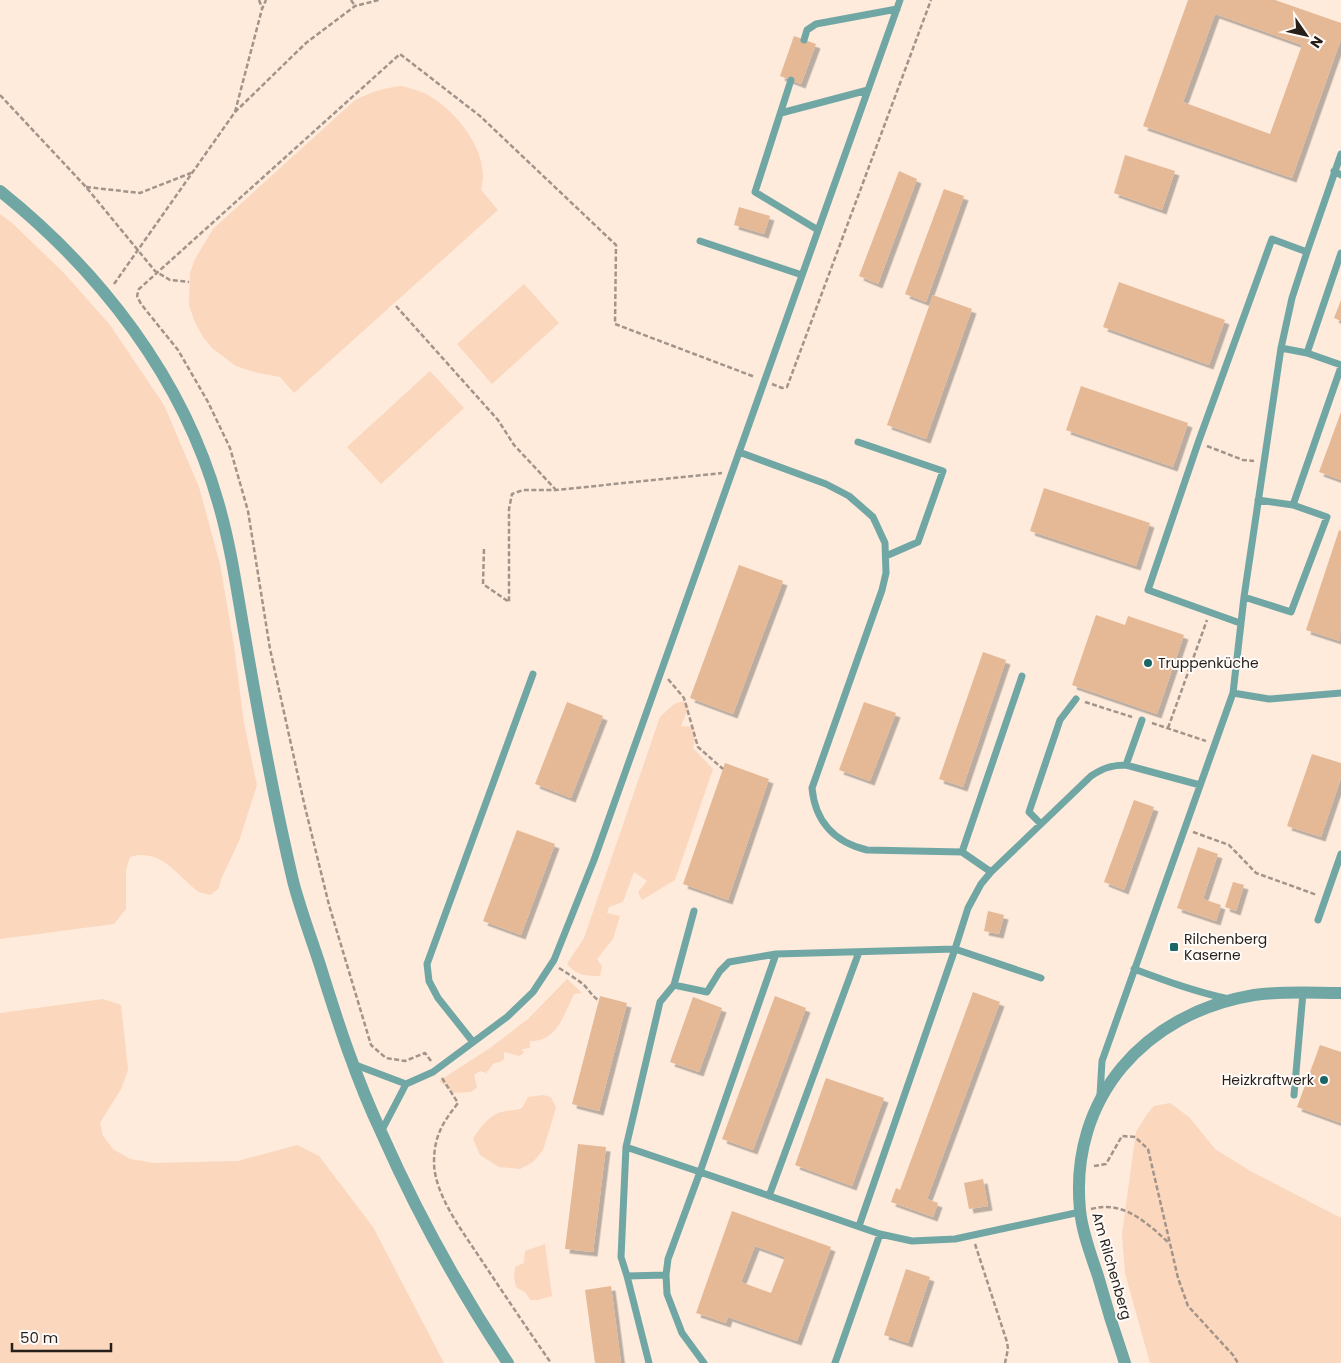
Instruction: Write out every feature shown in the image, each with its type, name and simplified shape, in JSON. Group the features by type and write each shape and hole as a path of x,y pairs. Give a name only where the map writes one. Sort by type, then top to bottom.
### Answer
{"street":[{"path":"0,191 42,227 106,293 130,324 173,392 193,433 218,501 234,573 260,722 294,884 325,984 353,1064 381,1132 412,1198 508,1363"},
{"name":"Am Rilchenberg","path":"1124,1363 1092,1259 1080,1212 1080,1168 1086,1134 1100,1098 1122,1067 1155,1035 1192,1013 1208,1006 1262,994 1341,993"}],"lane":[{"path":"381,1132 406,1084 436,1069 507,1017 533,992 552,964 594,860 900,0"},
{"path":"804,40 808,30 816,24 897,10"},
{"path":"791,80 755,192 818,230"},
{"path":"781,113 868,90"},
{"path":"1100,1098 1102,1061 1233,693 1240,623 1281,348 1292,298 1307,252 1338,173 1341,154"},
{"path":"1240,623 1148,590 1198,443 1272,240 1307,252"},
{"path":"700,241 802,275"},
{"path":"1307,353 1341,253"},
{"path":"1281,348 1307,353 1341,366 1293,505"},
{"path":"858,442 943,471 918,542 886,556"},
{"path":"739,452 826,484 849,496 873,517 885,543 886,573 882,590 812,788 813,803 820,818 828,829 852,846 867,850 962,852 991,872"},
{"path":"1244,597 1291,612 1327,517 1293,505 1258,500"},
{"path":"473,1042 438,998 429,981 427,964 533,674"},
{"path":"962,852 1022,676"},
{"path":"1233,693 1269,699 1341,693"},
{"path":"1041,824 1029,812 1060,720 1076,699"},
{"path":"1126,765 1142,720"},
{"path":"859,1226 971,902 981,884 991,872 1091,776 1102,769 1114,765 1126,765 1200,785"},
{"path":"1318,920 1341,854"},
{"path":"649,1363 621,1257 626,1147 660,1002 674,985 694,911"},
{"path":"674,985 707,992 720,971 729,962 776,954 955,949 1041,978"},
{"path":"769,1196 859,952"},
{"path":"704,1363 678,1324 667,1294 666,1275 668,1259 776,954"},
{"path":"1134,969 1181,987 1234,1000"},
{"path":"1294,1094 1303,993"},
{"path":"353,1064 406,1084"},
{"path":"626,1147 880,1234 912,1241 955,1239 1080,1212"},
{"path":"835,1363 880,1234"},
{"path":"627,1276 666,1275"}],"path":[{"path":"259,0 262,9"},
{"path":"235,112 266,0"},
{"path":"351,0 355,6"},
{"path":"106,293 116,282 235,112 306,44 355,6 379,0"},
{"path":"551,1363 473,1247 443,1198 434,1163 436,1141 444,1121 458,1103 425,1053 405,1061 386,1058 371,1045 329,905 304,803 270,649 248,511 230,448 208,402 178,350 141,304 137,296 140,289 158,272 400,54 480,116 616,246 615,324 782,388 787,387 931,0"},
{"path":"0,95 86,187 138,251 158,272 170,280 189,282"},
{"path":"86,187 140,193 192,172"},
{"path":"396,306 498,420 514,445 556,490"},
{"path":"1198,443 1244,460 1265,463"},
{"path":"484,549 483,584 509,602 509,509 512,494 523,490 556,490 731,472"},
{"path":"1168,728 1210,612"},
{"path":"661,671 684,698 698,747 723,769"},
{"path":"1185,829 1229,845 1256,873 1325,898"},
{"path":"552,964 580,982 598,1000"},
{"path":"1080,1168 1106,1164 1122,1136 1135,1137 1148,1149 1178,1278 1188,1306 1233,1355 1238,1363"},
{"path":"1080,1212 1101,1207 1131,1212 1170,1243"},
{"path":"972,1235 1007,1342 1008,1349 1005,1363"}],"shaded area":[{"path":"402,86 424,93 435,99 455,116 464,127 477,150 481,163 483,181 481,190 498,210 294,393 280,377 236,366 212,348 203,337 194,320 189,305 190,273 195,259 213,229 354,101 377,91"},
{"path":"0,214 11,222 64,273 110,325 164,405 199,487 220,564 234,646 244,723 257,785 239,841 218,889 210,895 196,890 159,859 141,855 130,857 126,870 126,909 114,924 0,939"},
{"path":"524,284 559,323 492,384 457,344"},
{"path":"430,371 464,408 381,484 347,447"},
{"path":"684,701 689,706 681,726 694,727 695,740 693,748 713,769 675,880 642,900 638,892 647,881 634,872 623,902 609,907 607,913 620,916 613,939 597,959 602,966 600,976 582,974 567,964 584,938 660,717 674,704"},
{"path":"567,979 582,993 574,994 563,1018 547,1037 530,1041 530,1048 522,1049 524,1053 519,1056 504,1052 504,1059 494,1063 486,1073 480,1071 474,1075 477,1087 471,1092 453,1093 439,1081 490,1048 528,1019"},
{"path":"103,999 121,1005 128,1070 121,1089 100,1123 103,1136 113,1149 130,1159 154,1163 238,1161 297,1145 319,1156 373,1227 444,1363 0,1363 0,1013"},
{"path":"543,1095 551,1097 556,1108 543,1150 533,1162 520,1169 499,1167 480,1155 473,1139 489,1119 498,1113 522,1108 528,1097"},
{"path":"1170,1103 1189,1117 1215,1149 1252,1172 1341,1218 1341,1363 1150,1363 1125,1273 1122,1234 1136,1132 1154,1106"},
{"path":"545,1244 552,1296 530,1300 526,1293 516,1287 515,1267 524,1263 525,1251"}],"building":[{"path":"1188,0 1275,0 1341,23 1341,39 1292,178 1143,126","holes":["1215,14 1302,45 1270,134 1183,102"]},
{"path":"794,36 816,44 801,84 780,76"},
{"path":"1125,155 1175,171 1162,210 1114,193"},
{"path":"899,171 917,179 878,284 859,276"},
{"path":"944,189 964,196 926,302 905,294"},
{"path":"739,207 770,216 764,234 734,225"},
{"path":"1119,282 1225,320 1209,365 1103,327"},
{"path":"933,295 972,309 926,439 887,425"},
{"path":"1341,300 1341,321 1334,318"},
{"path":"1081,386 1188,423 1173,467 1066,430"},
{"path":"1341,412 1341,480 1319,472"},
{"path":"1044,488 1150,523 1136,566 1030,531"},
{"path":"1339,530 1341,531 1340,641 1306,630"},
{"path":"739,565 783,581 733,714 690,698"},
{"path":"1096,615 1125,625 1128,616 1184,635 1157,714 1072,685"},
{"path":"983,652 1006,660 963,787 939,779"},
{"path":"567,702 603,716 571,798 535,784"},
{"path":"864,702 896,713 870,781 839,770"},
{"path":"1312,754 1341,763 1341,778 1321,837 1287,826"},
{"path":"725,763 769,779 728,900 683,884"},
{"path":"1134,800 1154,807 1124,890 1104,882"},
{"path":"517,830 555,844 521,935 483,921"},
{"path":"1198,847 1218,854 1203,899 1221,905 1216,921 1177,908"},
{"path":"1233,882 1244,885 1236,911 1225,907"},
{"path":"988,911 1004,915 999,934 984,931"},
{"path":"973,992 1000,1002 927,1199 938,1203 933,1217 891,1202 896,1188 900,1190"},
{"path":"600,996 627,1003 599,1111 572,1104"},
{"path":"775,996 806,1008 753,1150 722,1139"},
{"path":"693,997 722,1008 699,1072 670,1062"},
{"name":"Heizkraftwerk","path":"1320,1045 1341,1052 1341,1123 1297,1107"},
{"path":"826,1078 884,1098 852,1186 795,1165"},
{"path":"578,1144 606,1147 593,1252 565,1249"},
{"path":"983,1179 988,1206 969,1209 964,1183"},
{"path":"732,1211 831,1247 797,1341 728,1317 726,1323 696,1313","holes":["755,1246 785,1257 771,1293 741,1282"]},
{"path":"906,1269 930,1277 908,1343 884,1335"},
{"path":"611,1286 621,1363 595,1363 585,1290"}],"place":[{"name":"Truppenküche","path":"1148,663"},
{"name":"Rilchenberg Kaserne","path":"1174,947"},
{"name":"Heizkraftwerk","path":"1324,1080"}]}
